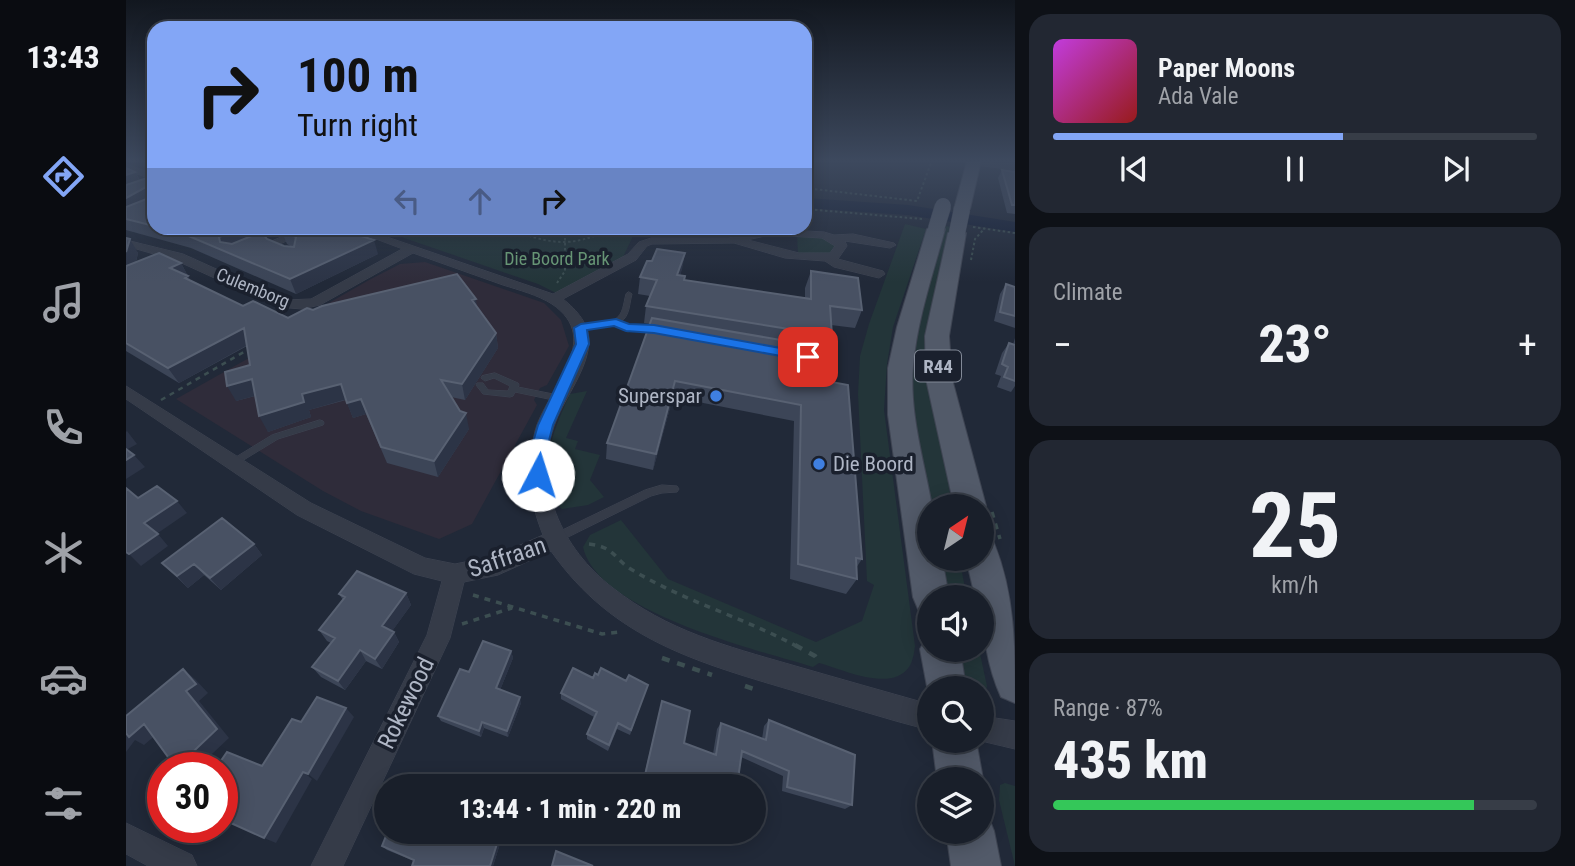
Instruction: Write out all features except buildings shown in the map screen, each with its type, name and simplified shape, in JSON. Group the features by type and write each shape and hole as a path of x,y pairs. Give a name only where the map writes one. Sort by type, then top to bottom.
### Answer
{"main road":[{"name":"R44","path":"948,201 949,221 937,336 939,379 976,494"},
{"name":"R44","path":"929,585 902,415 901,368 908,327 957,201"},
{"path":"994,558 1015,683"},
{"path":"972,844 976,866"}],"street":[{"path":"812,234 835,238 853,237 890,245"},
{"path":"268,235 267,239 279,244 278,248 286,251"},
{"path":"276,243 294,235"},
{"path":"373,235 549,297 570,312 581,328 582,344 545,425 537,456 540,495 555,539"},
{"path":"549,297 632,257 646,242 736,240 757,235"},
{"path":"828,258 834,256 841,246 835,238"},
{"path":"736,240 773,251 828,258 838,264 878,274"},
{"name":"Culemborg","path":"126,243 179,257 283,304 295,306 321,298 412,248"},
{"name":"Saffraan","path":"126,391 304,509 422,566 455,574 498,565 555,539 564,556 601,594 667,637 746,666 917,714"},
{"name":"Rokewood","path":"327,866 438,638 455,574"},
{"path":"994,731 1015,735"},
{"path":"126,838 181,866"}],"lane":[{"path":"581,328 621,320 627,311 629,294"},
{"path":"616,322 629,330 666,331"},
{"path":"797,355 831,362"},
{"path":"513,389 495,375 483,382 486,392 513,389 558,398"},
{"path":"234,462 275,437 320,423"},
{"path":"555,539 648,493 674,489"}],"path":[{"path":"812,210 949,221 1015,233"},
{"path":"970,265 975,239 985,228"},
{"path":"522,235 535,240 566,244 598,235"},
{"path":"549,297 565,271 565,235"},
{"path":"163,399 249,349"},
{"path":"589,544 605,547 631,570 668,589 803,649 815,656 822,666"},
{"path":"473,594 602,634 619,632"},
{"path":"458,625 514,607"},
{"path":"662,657 720,678"},
{"path":"745,686 757,690"}],"shaded area":[{"path":"425,262 544,303 561,320 569,346 547,385 540,388 534,400 537,405 472,524 439,539 361,511 323,491 176,399 295,332 313,312 369,280 400,264"}],"green space":[{"path":"905,224 926,229 893,327 884,410 915,646 909,667 901,675 879,679 819,663 813,667 683,625 647,609 617,591 595,570 583,547 590,535 621,520 668,579 816,642 862,621 874,585 867,581 858,394 860,356"},
{"path":"945,226 952,227 932,311 950,494 927,494 915,423 913,361 921,311"},
{"name":"Die Boord Park","path":"395,235 634,235 623,257 558,294 538,284"},
{"path":"797,235 827,238 837,244 830,255 826,256 798,253"},
{"path":"587,391 566,438 578,441 575,449 600,455 590,480 604,497 588,505 562,509 553,498 548,484 549,453 558,421 570,394"},
{"path":"942,571 962,571 965,585 945,585"},
{"path":"960,662 982,662 985,676 962,676"},
{"path":"1005,783 1015,786 1015,866 999,800 1000,785"}],"waterway":[{"path":"812,203 908,210 1015,227"}],"place":[{"name":"Superspar","path":"716,396"},
{"name":"Die Boord","path":"819,464"}],"route":[{"path":"538,475 537,456 545,425 582,344 581,328 616,322 626,328 654,329 808,357"}]}
